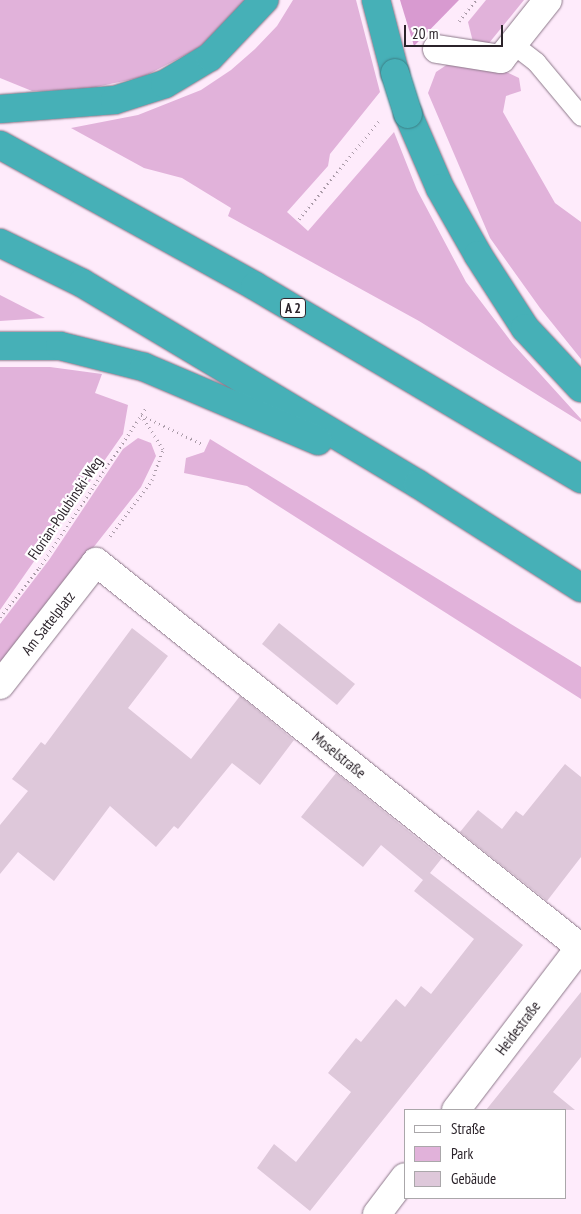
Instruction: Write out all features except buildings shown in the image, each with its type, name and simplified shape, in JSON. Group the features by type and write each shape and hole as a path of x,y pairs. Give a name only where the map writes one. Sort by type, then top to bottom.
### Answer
{"highway":[{"path":"0,109 115,100 165,84 210,57 264,0"},
{"path":"376,0 408,114 440,188 478,255 525,328 581,388"},
{"name":"A 2","path":"0,145 255,286 581,479"},
{"path":"0,243 82,283 418,484 581,588"},
{"path":"0,346 60,346 144,368 418,484"}],"street":[{"path":"437,48 501,59 548,0"},
{"name":"Am Sattelplatz","path":"0,685 96,562"},
{"name":"Moselstraße","path":"96,562 581,947"},
{"name":"Heidestraße","path":"457,1109 581,947"},
{"path":"377,1214 404,1178"}],"lane":[{"path":"513,44 536,62 581,116"}],"path":[{"name":"Florian-Polubinski-Weg","path":"0,617 39,568 146,408"},
{"path":"141,415 202,444"},
{"path":"96,562 108,539 152,480 163,449 141,415"}],"green space":[{"path":"0,0 246,0 223,29 197,49 143,77 82,90 32,91 0,78"},
{"path":"293,0 356,0 380,92 330,154 328,166 287,212 308,231 394,132 417,190 466,282 513,344 581,419 581,422 419,321 228,216 231,208 182,178 144,168 71,128 138,115 201,90 231,70 255,49 277,26"},
{"path":"486,0 524,0 485,48 474,46 468,22"},
{"path":"481,60 519,78 521,91 506,96 503,112 555,203 581,222 581,359 540,308 490,238 428,93 436,72 451,62"},
{"path":"0,295 45,318 0,321"},
{"path":"0,367 50,367 102,374 95,393 128,405 123,434 0,610"},
{"path":"138,438 151,443 156,456 141,487 0,666 0,624 49,560 123,449"},
{"path":"210,439 581,667 581,699 247,486 184,473 186,458 204,452"}],"shaded area":[{"path":"400,0 459,0 414,46"}]}
